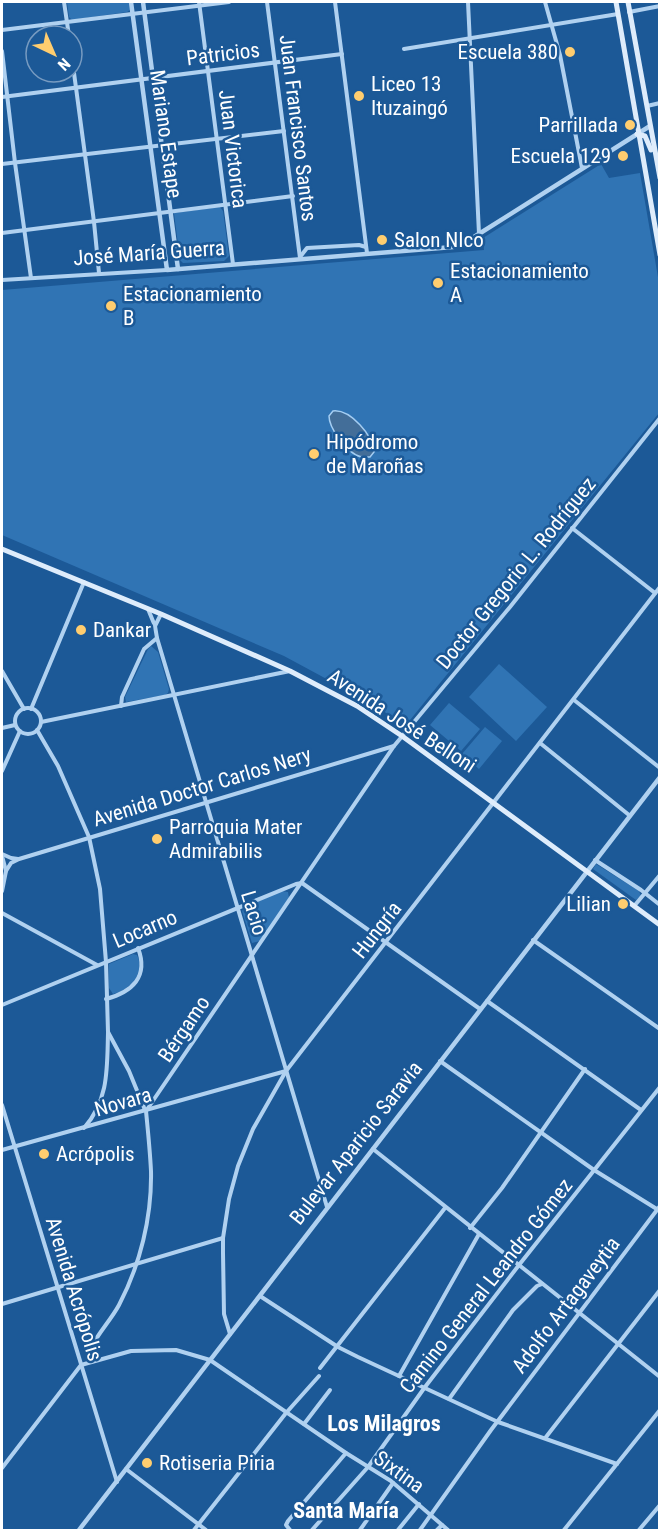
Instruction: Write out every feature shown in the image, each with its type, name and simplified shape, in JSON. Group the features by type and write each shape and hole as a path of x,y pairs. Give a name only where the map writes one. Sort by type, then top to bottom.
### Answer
{"main road":[{"path":"616,2 660,255"},
{"path":"628,2 659,175"},
{"path":"638,135 645,136 648,141 659,175"},
{"path":"652,217 657,222 660,239"},
{"name":"Avenida José Belloni","path":"2,549 290,671 357,706 494,802 660,925"}],"street":[{"path":"64,2 67,22"},
{"name":"Mariano Estape","path":"131,2 167,270"},
{"name":"Mariano Estape","path":"143,2 178,269"},
{"path":"2,30 144,13 200,3 230,2"},
{"name":"Juan Francisco Santos","path":"267,2 300,258"},
{"path":"335,2 367,253"},
{"path":"468,2 479,234"},
{"path":"545,2 560,55 582,168"},
{"name":"Juan Victorica","path":"200,3 233,264"},
{"path":"629,12 660,6"},
{"path":"404,49 618,14"},
{"path":"2,51 4,97 31,278"},
{"name":"Patricios","path":"4,97 342,54"},
{"path":"75,84 99,273"},
{"path":"647,106 660,103"},
{"name":"José María Guerra","path":"2,280 167,270 453,247 479,234 650,126"},
{"path":"2,164 284,131"},
{"path":"2,233 293,196"},
{"name":"José María Guerra","path":"300,258 306,248 359,245 366,247"},
{"name":"Doctor Gregorio L. Rodríguez","path":"394,746 510,607 660,418"},
{"path":"572,528 655,593"},
{"path":"31,709 84,582"},
{"name":"Hungría","path":"230,1334 224,1314 223,1238 229,1199 244,1149 262,1109 286,1071 660,587"},
{"name":"Lacio","path":"148,609 327,1207"},
{"name":"Lacio","path":"155,627 160,614"},
{"path":"121,706 122,697 144,649 156,638"},
{"path":"2,671 24,709"},
{"path":"41,722 290,671"},
{"path":"574,700 660,768"},
{"path":"24,709 31,709 38,713 41,722 37,730 28,734 20,731 15,725 16,716 24,709"},
{"path":"2,728 15,725"},
{"path":"37,730 58,766 88,837 100,889 106,962 108,1032 104,1092 99,1106 83,1128"},
{"path":"2,771 20,731"},
{"path":"540,743 629,815"},
{"name":"Avenida Doctor Carlos Nery","path":"6,871 11,863 19,859 394,746"},
{"name":"Bérgamo","path":"146,1111 394,746"},
{"name":"Bulevar Aparicio Saravia","path":"79,1530 660,777"},
{"path":"2,855 19,859"},
{"path":"2,855 6,871 2,891"},
{"path":"594,860 660,905"},
{"path":"635,905 660,875"},
{"path":"302,883 480,1009"},
{"name":"Locarno","path":"2,1005 302,883"},
{"path":"2,913 98,966"},
{"path":"533,940 660,1029"},
{"path":"106,999 125,992 137,981 141,965 138,948"},
{"path":"487,1001 641,1110"},
{"path":"94,1360 91,1348 119,1305 137,1264 150,1195 151,1171 146,1111 129,1071 108,1032"},
{"path":"440,1061 594,1170 659,1209"},
{"path":"470,1228 502,1188 585,1069"},
{"name":"Novara","path":"2,1150 286,1071"},
{"name":"Camino General Leandro Gómez","path":"312,1530 368,1467 425,1387 660,1087"},
{"name":"Avenida Acrópolis","path":"2,1105 117,1482"},
{"path":"373,1149 660,1377"},
{"path":"320,1368 445,1208"},
{"name":"Adolfo Artagaveytia","path":"420,1530 432,1516 490,1430 659,1209"},
{"path":"399,1376 478,1234"},
{"path":"2,1304 223,1238"},
{"path":"449,1399 513,1310 542,1283"},
{"path":"546,1437 660,1290"},
{"path":"260,1296 338,1347 399,1376 498,1422 546,1437 617,1464"},
{"name":"Sixtina","path":"81,1365 145,1349 176,1350 210,1360 393,1483 448,1530"},
{"path":"2,1468 81,1365"},
{"path":"194,1530 286,1413 319,1376"},
{"path":"304,1424 330,1390"},
{"path":"564,1530 660,1410"},
{"path":"290,1530 286,1525 288,1521 346,1453"},
{"path":"126,1469 206,1530"},
{"path":"360,1530 393,1483"},
{"path":"398,1530 418,1504"},
{"path":"639,1530 660,1505"},
{"path":"437,1530 442,1525"}],"shaded area":[{"path":"67,2 129,2 130,10 72,20 69,17"},
{"name":"Hipódromo de Maroñas","path":"601,164 609,178 640,173 659,283 659,413 406,725 284,656 2,535 2,290 484,250 483,238"},
{"path":"220,207 223,211 229,256 224,261 183,263 180,260 174,213"},
{"path":"333,411 347,414 366,431 374,452 370,457 358,456 343,443 330,421 329,416"},
{"path":"151,646 158,652 169,689 168,693 126,702 125,697"},
{"path":"499,664 547,707 516,741 469,697"},
{"path":"449,703 480,729 461,751 430,725"},
{"path":"485,727 502,741 479,769 462,754"},
{"path":"596,864 639,891 641,896 636,900 593,869"},
{"path":"281,891 288,892 289,898 260,941 252,943 242,911 245,907"},
{"path":"133,954 137,955 139,962 135,980 125,989 113,994 109,988 109,964"}],"place":[{"name":"Escuela 380","path":"570,52"},
{"name":"Liceo 13 Ituzaingó","path":"359,96"},
{"name":"Parrillada","path":"630,125"},
{"name":"Escuela 129","path":"623,156"},
{"name":"Salon NIco","path":"382,240"},
{"name":"Estacionamiento A","path":"438,283"},
{"name":"Estacionamiento B","path":"111,306"},
{"name":"Hipódromo de Maroñas","path":"314,454"},
{"name":"Dankar","path":"81,630"},
{"name":"Parroquia Mater Admirabilis","path":"157,839"},
{"name":"Lilian","path":"623,904"},
{"name":"Acrópolis","path":"44,1154"},
{"name":"Rotiseria Piria","path":"147,1463"}],"district":[{"name":"Los Milagros","path":"384,1423"},
{"name":"Santa María","path":"346,1510"}]}
